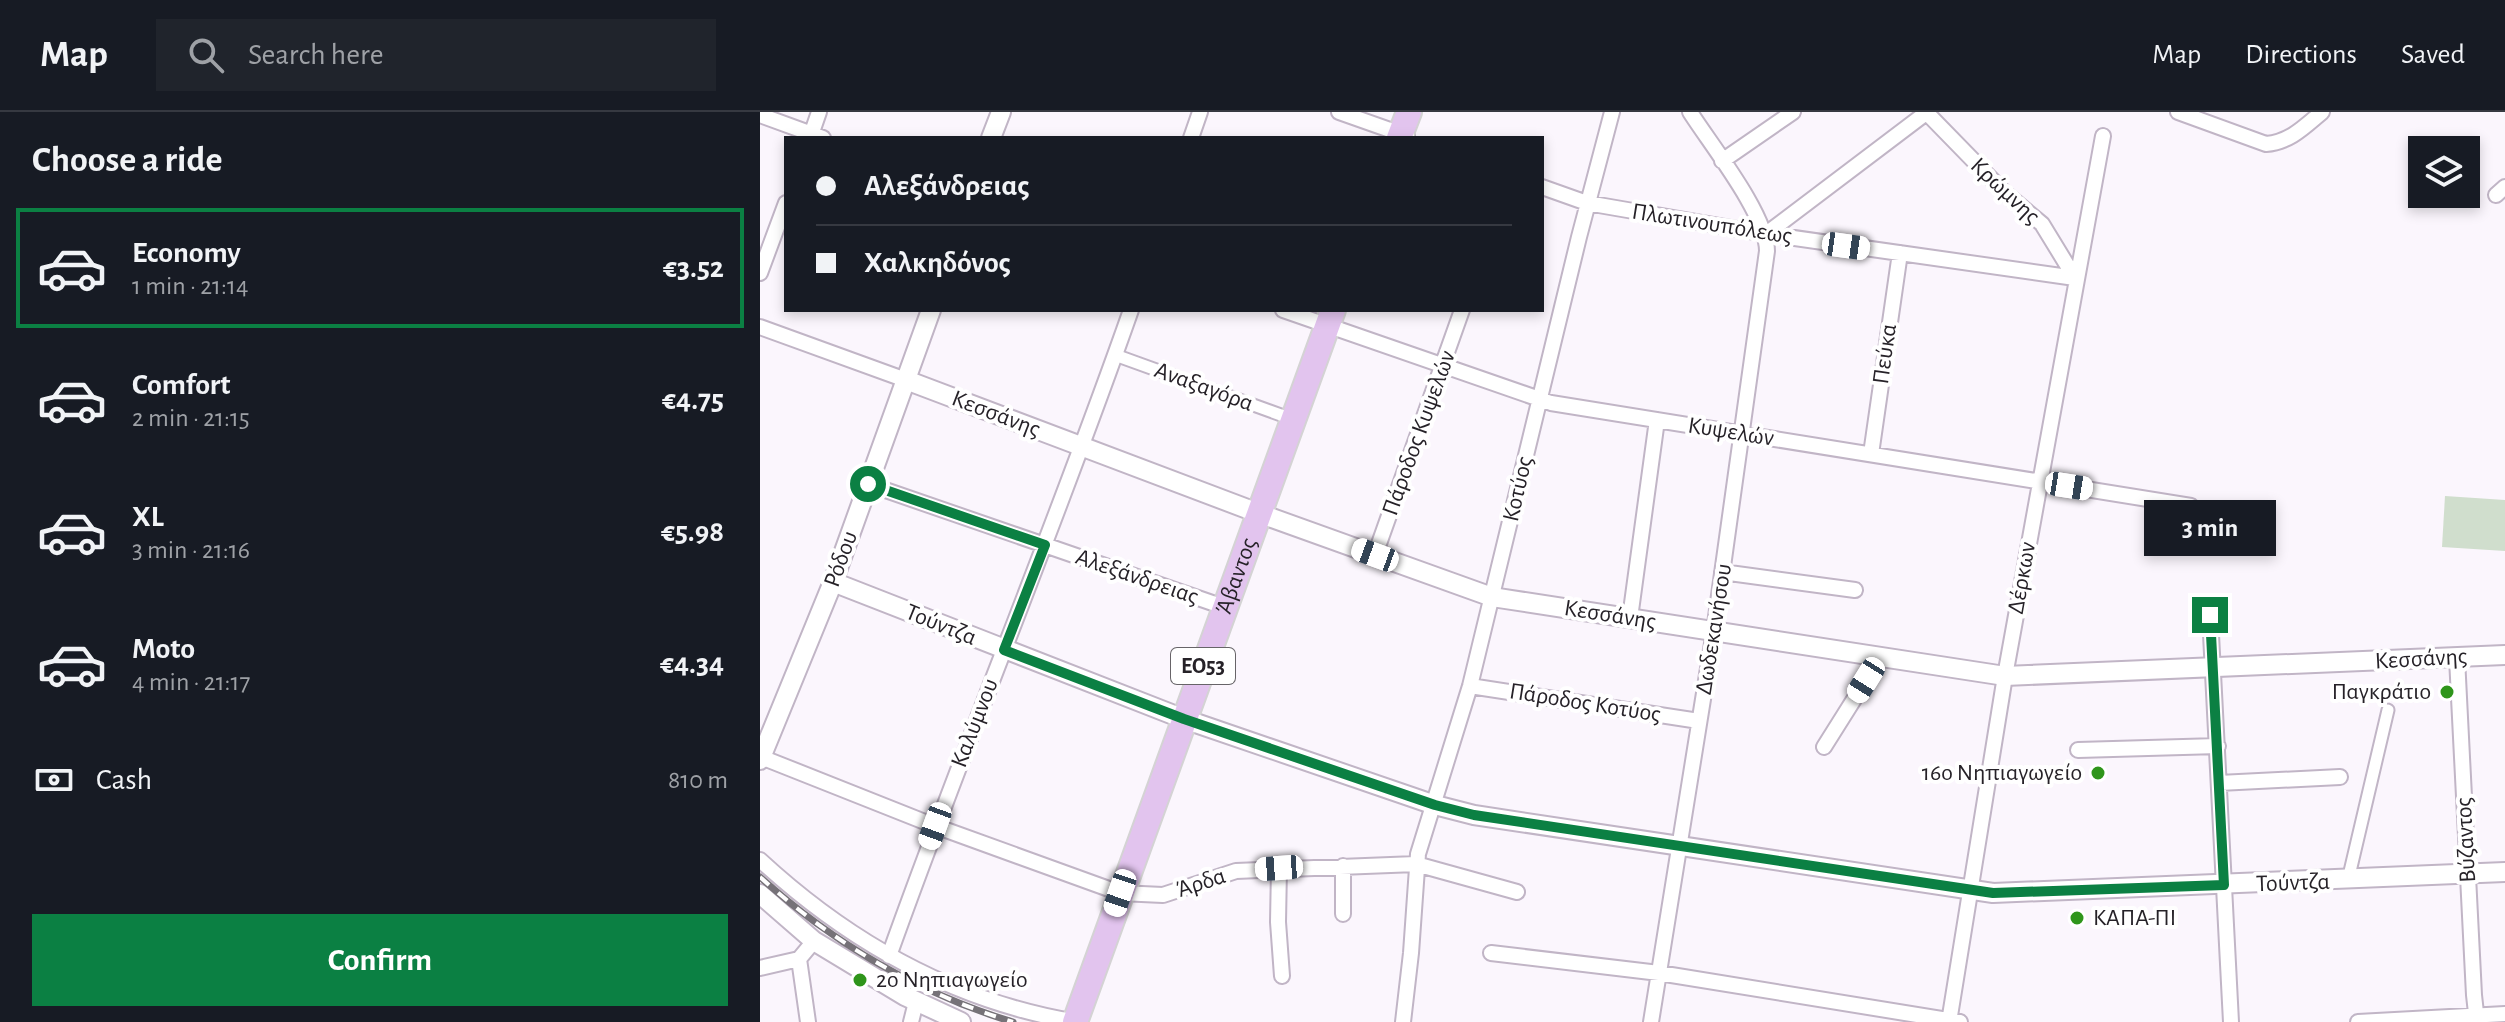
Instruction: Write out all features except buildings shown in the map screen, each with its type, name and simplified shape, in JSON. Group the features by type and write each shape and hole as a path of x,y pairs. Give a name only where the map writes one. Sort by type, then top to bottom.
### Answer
{"main road":[{"name":"Άβαντος","path":"1076,1022 1330,318"}],"street":[{"path":"815,136 819,112"},
{"path":"992,136 1001,112"},
{"path":"1192,136 1200,112"},
{"path":"1339,112 1405,130"},
{"name":"Κοτύος","path":"1403,1022 1416,864 1470,686 1587,203 1612,112"},
{"path":"1690,112 1766,234 1926,112"},
{"path":"1722,161 1793,112"},
{"name":"Κρώμνης","path":"1926,112 2005,193 2042,224 2075,278"},
{"path":"2178,112 2266,144 2280,143 2322,112"},
{"path":"760,115 812,136"},
{"name":"Δέρκων","path":"1953,1021 1970,891 2005,676 2103,136"},
{"name":"Πλωτινουπόλεως","path":"1544,188 1587,203 1766,234 2075,278"},
{"path":"760,273 784,208"},
{"name":"Δωδεκανήσου","path":"1651,1022 1714,631 1767,251 1766,234"},
{"name":"Πεύκα","path":"1871,454 1900,253"},
{"name":"Ρόδου","path":"761,759 833,582 930,312"},
{"name":"Καλύμνου","path":"889,956 935,826 1045,545 1130,312"},
{"name":"Κυψελών","path":"1295,312 1330,318 1443,366 1539,400 2191,506"},
{"name":"Πάροδος Κυψελών","path":"1375,555 1461,312"},
{"name":"Κεσσάνης","path":"760,327 1492,597 2005,676 2505,655"},
{"name":"Αναξαγόρα","path":"1115,355 1292,419"},
{"path":"1630,618 1657,420"},
{"name":"Αλεξάνδρειας","path":"868,484 1224,607"},
{"path":"1722,572 1855,590"},
{"name":"Τούντζα","path":"833,582 1184,719 1435,805 1474,815 2001,894 2505,872"},
{"path":"2210,615 2231,1022"},
{"path":"1824,747 1880,658"},
{"name":"Βύζαντος","path":"2457,658 2477,1019"},
{"name":"Πάροδος Κοτύος","path":"1470,686 1699,721"},
{"path":"2348,880 2388,710"},
{"path":"2078,750 2218,746"},
{"name":"Άρδα","path":"761,759 1120,893 1163,895 1228,873 1279,868 1416,864 1517,892"},
{"path":"2219,783 2340,777"},
{"path":"760,860 815,907 889,956 930,978 974,995 1076,1022"},
{"path":"1343,866 1343,914"},
{"path":"1279,868 1278,922 1282,976"},
{"path":"760,894 814,941 916,1002 961,1022"},
{"path":"760,968 799,959 814,941"},
{"path":"1491,953 1659,973 1953,1021"},
{"path":"799,959 808,1022"},
{"path":"911,1022 916,1002"},
{"path":"2358,1022 2477,1019 2505,1014"}],"green space":[{"path":"2445,496 2505,500 2505,551 2442,547"}],"railway":[{"path":"760,877 817,923 878,963 944,996 1013,1022"}],"place":[{"name":"Παγκράτιο","path":"2447,692"},
{"name":"16ο Νηπιαγωγείο","path":"2098,773"},
{"name":"ΚΑΠΑ-ΠΙ","path":"2077,918"},
{"name":"2ο Νηπιαγωγείο","path":"860,980"}],"route":[{"path":"868,484 1045,545 1004,650 1184,719 1435,805 1474,815 1993,893 2224,885 2210,615"}]}
